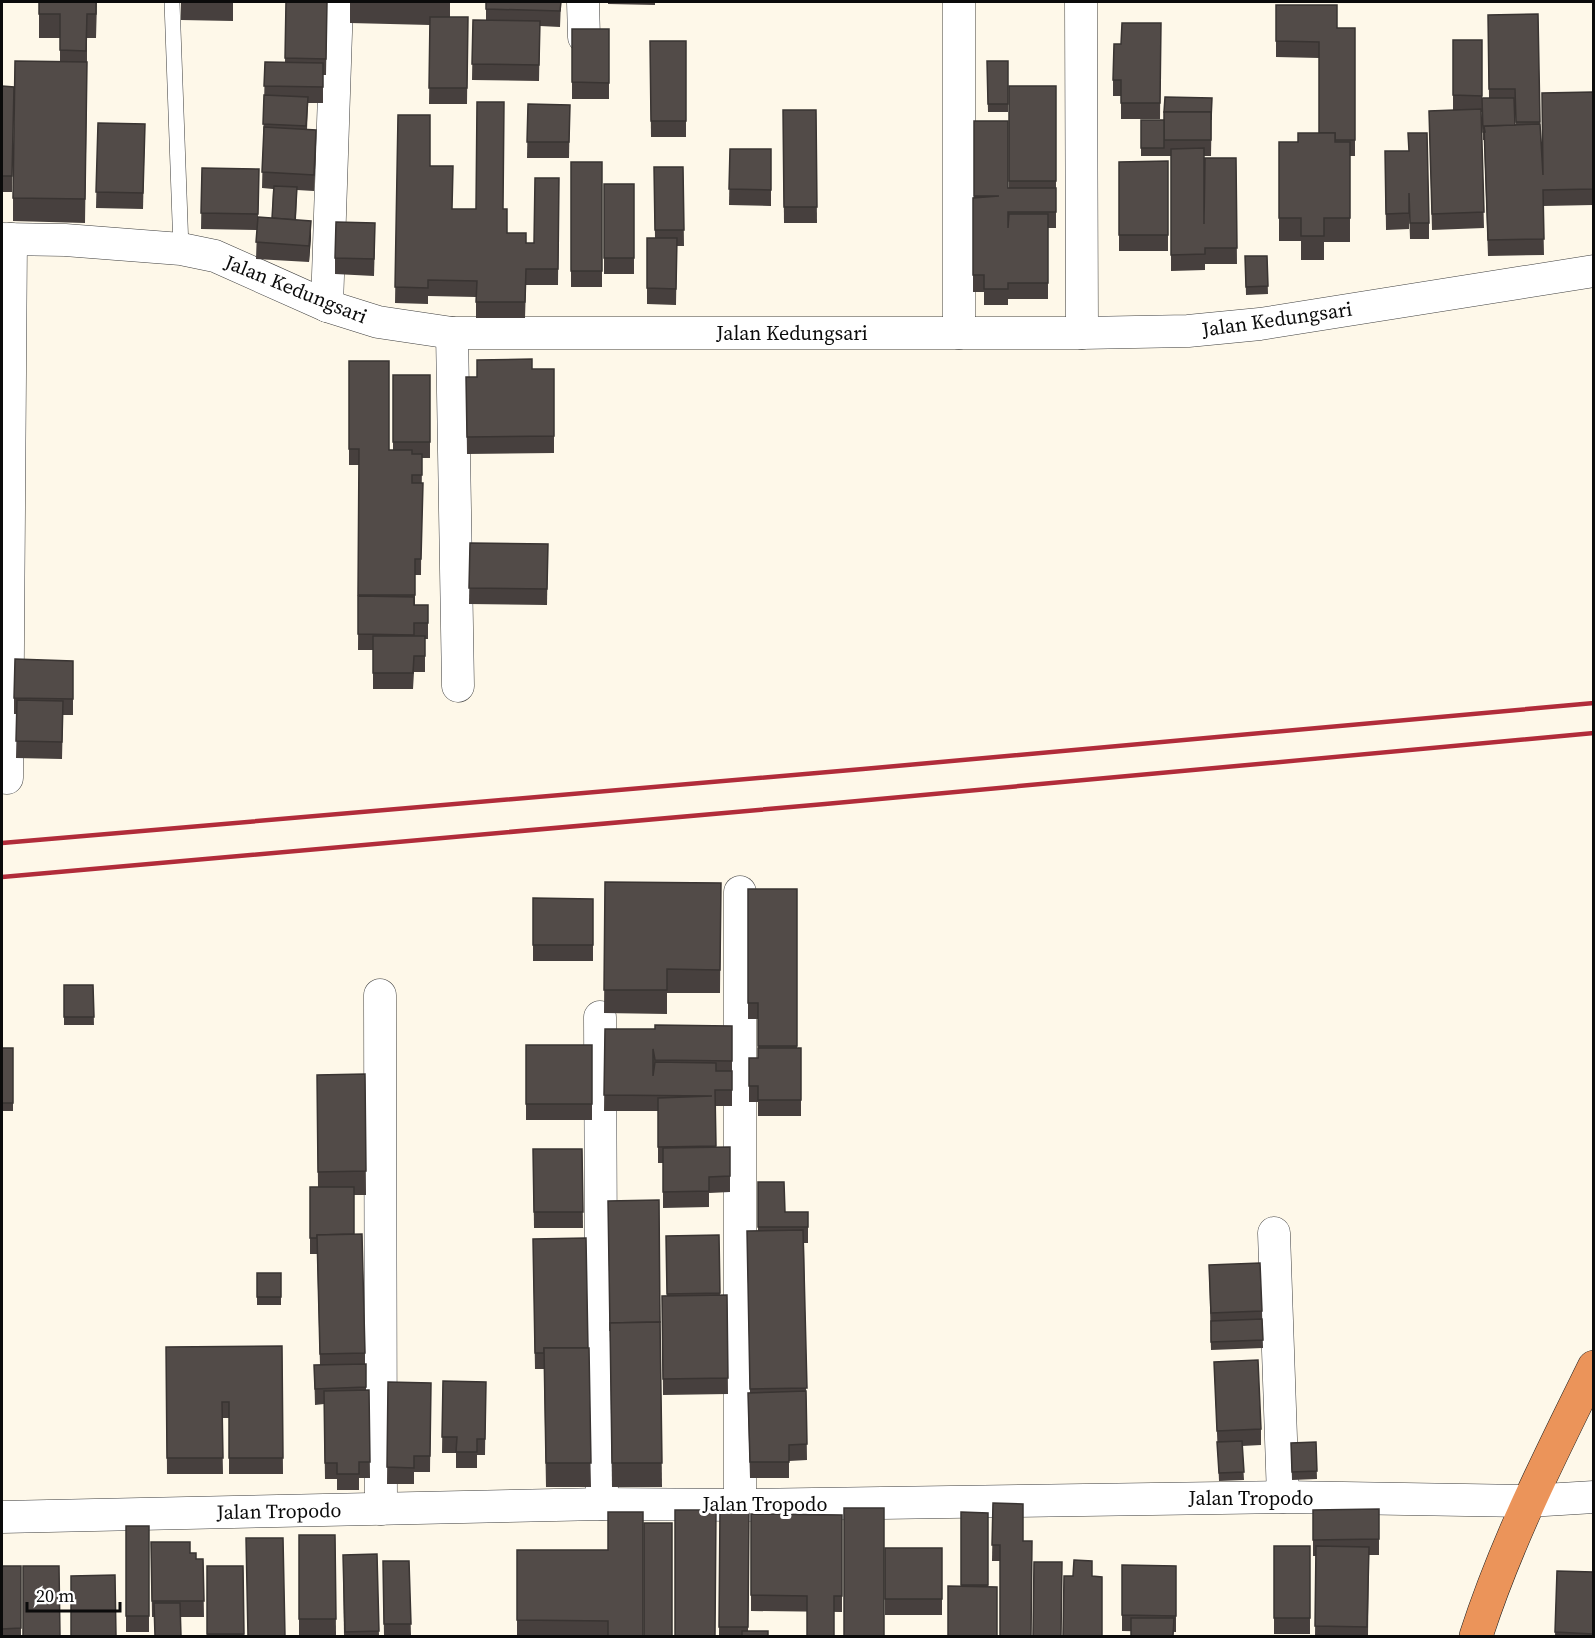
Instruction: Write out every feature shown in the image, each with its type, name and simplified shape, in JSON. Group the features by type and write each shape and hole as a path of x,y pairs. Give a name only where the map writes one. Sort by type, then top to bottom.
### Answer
{"highway":[{"path":"1476,1636 1491,1591 1528,1501 1593,1368"}],"street":[{"path":"327,306 337,2"},
{"path":"584,2 584,37"},
{"path":"959,2 959,333"},
{"path":"1081,2 1082,333"},
{"name":"Jalan Kedungsari","path":"6,239 65,240 181,249 215,256 327,306 378,322 452,333 1082,333 1227,329 1593,271"},
{"path":"6,239 7,778"},
{"path":"452,333 458,686"},
{"path":"740,892 740,1505"},
{"path":"380,995 381,1509"},
{"path":"600,1017 602,1504"},
{"path":"1274,1233 1284,1497"},
{"name":"Jalan Tropodo","path":"2,1517 602,1504 740,1505 1284,1497 1528,1501 1593,1497"}],"lane":[{"path":"172,2 181,249"}],"building":[{"path":"39,2 96,2 96,14 87,14 86,51 60,50 60,14 39,14"},
{"path":"286,2 327,2 326,59 285,58"},
{"path":"486,2 561,2 560,11 486,9"},
{"path":"1276,5 1337,5 1337,28 1355,28 1355,140 1335,140 1335,133 1319,133 1319,42 1276,41"},
{"path":"1538,14 1540,122 1516,122 1515,89 1489,89 1488,15"},
{"path":"430,17 468,17 467,88 429,88"},
{"path":"473,20 540,21 539,65 472,64"},
{"path":"1122,23 1161,23 1160,103 1121,103 1121,80 1113,80 1114,44 1121,44"},
{"path":"572,29 609,29 609,83 572,82"},
{"path":"1453,40 1482,40 1482,96 1453,95"},
{"path":"650,41 686,41 686,121 651,121"},
{"path":"15,61 87,62 85,199 13,198"},
{"path":"987,61 1008,61 1008,104 988,104"},
{"path":"265,62 323,63 323,87 264,86"},
{"path":"2,86 14,87 12,176 2,176"},
{"path":"1009,86 1056,86 1056,181 1009,181"},
{"path":"1593,92 1593,189 1543,190 1544,239 1488,240 1484,126 1540,124 1543,175 1542,93"},
{"path":"264,95 308,97 306,126 263,124"},
{"path":"1165,97 1212,98 1211,120 1211,112 1164,112"},
{"path":"1482,98 1514,98 1515,125 1484,126 1485,132 1483,132"},
{"path":"477,102 504,102 503,209 507,209 507,233 526,233 526,243 534,243 535,178 559,178 558,269 526,269 525,302 476,302 477,281 428,280 428,288 395,287 398,115 430,115 430,166 453,166 452,209 476,209"},
{"path":"528,104 570,105 569,142 527,142"},
{"path":"1481,109 1484,212 1432,214 1429,111"},
{"path":"783,110 816,110 817,207 784,207"},
{"path":"1164,112 1211,112 1211,140 1164,140"},
{"path":"1141,120 1164,120 1164,148 1141,148"},
{"path":"974,121 1008,121 1008,188 1056,188 1056,212 1008,212 1008,228 1009,214 1048,214 1048,283 1008,283 1008,289 984,289 984,275 973,275 973,198 999,196 974,196"},
{"path":"98,123 145,124 143,193 96,192"},
{"path":"264,127 316,130 314,175 262,172"},
{"path":"1298,133 1335,133 1335,142 1350,142 1350,218 1324,218 1324,236 1301,236 1301,218 1279,218 1279,142 1298,142"},
{"path":"1408,133 1427,133 1429,223 1410,223 1409,193 1409,213 1386,214 1385,151 1409,151"},
{"path":"1204,148 1204,224 1205,158 1236,158 1237,248 1205,248 1205,254 1171,255 1171,149"},
{"path":"730,149 771,149 771,190 729,189"},
{"path":"1168,161 1168,235 1119,235 1119,162"},
{"path":"571,162 602,162 602,271 571,271"},
{"path":"654,167 683,167 684,230 655,230"},
{"path":"202,168 259,169 258,214 201,213"},
{"path":"604,184 634,184 634,258 604,258"},
{"path":"274,186 297,187 295,220 272,218"},
{"path":"258,217 311,221 309,246 256,242"},
{"path":"336,222 375,223 374,259 335,258"},
{"path":"647,238 677,238 676,289 647,288"},
{"path":"1245,256 1267,256 1268,286 1246,287"},
{"path":"532,359 532,369 554,369 554,436 467,437 466,377 477,377 477,360"},
{"path":"349,361 389,361 389,450 412,450 412,454 422,454 422,475 412,475 412,483 423,483 421,559 415,559 415,595 358,595 359,449 349,449"},
{"path":"393,375 430,375 430,442 393,442"},
{"path":"470,543 548,544 547,589 469,588"},
{"path":"358,596 414,597 414,605 428,605 428,623 414,623 414,635 358,634"},
{"path":"373,636 425,636 425,656 414,656 413,673 373,673"},
{"path":"15,659 73,661 73,699 14,698"},
{"path":"17,700 63,701 62,742 16,741"},
{"path":"605,882 721,883 720,970 667,969 667,990 604,990"},
{"path":"748,889 797,889 797,1046 758,1046 758,1003 748,1003"},
{"path":"533,898 593,899 593,945 533,945"},
{"path":"64,985 93,985 94,1017 64,1017"},
{"path":"655,1025 732,1026 732,1061 655,1060 653,1049 653,1076 655,1062 716,1063 716,1071 732,1071 732,1090 715,1090 716,1146 658,1147 658,1098 712,1096 604,1095 605,1029 655,1029"},
{"path":"526,1045 592,1045 592,1104 526,1104"},
{"path":"2,1048 13,1048 13,1103 2,1103"},
{"path":"758,1048 801,1048 801,1100 758,1100 758,1086 749,1086 749,1058 758,1058"},
{"path":"365,1074 366,1171 318,1172 317,1075"},
{"path":"730,1147 730,1176 709,1177 709,1191 663,1192 663,1148"},
{"path":"533,1149 582,1149 583,1212 534,1212"},
{"path":"758,1182 784,1182 785,1212 808,1212 808,1227 758,1227"},
{"path":"310,1187 354,1187 354,1234 317,1235 317,1238 310,1238"},
{"path":"659,1200 660,1322 610,1323 610,1331 608,1201"},
{"path":"803,1230 807,1388 750,1389 747,1231"},
{"path":"362,1234 365,1353 320,1354 317,1235"},
{"path":"719,1235 720,1293 667,1294 666,1236"},
{"path":"586,1238 588,1348 544,1348 544,1353 535,1353 533,1239"},
{"path":"1260,1263 1262,1311 1211,1313 1209,1265"},
{"path":"257,1273 281,1273 281,1297 257,1297"},
{"path":"727,1295 728,1378 663,1379 662,1296"},
{"path":"1262,1319 1263,1340 1211,1342 1211,1321"},
{"path":"660,1322 662,1463 612,1463 610,1323"},
{"path":"282,1346 283,1458 229,1458 229,1402 222,1402 223,1458 167,1458 166,1347"},
{"path":"544,1348 589,1348 591,1463 546,1463"},
{"path":"1258,1360 1261,1429 1217,1431 1214,1362"},
{"path":"366,1364 366,1387 315,1389 314,1365"},
{"path":"443,1381 486,1382 485,1439 477,1439 477,1452 456,1452 457,1437 442,1437"},
{"path":"388,1382 431,1383 430,1456 414,1456 414,1468 387,1467"},
{"path":"369,1390 370,1462 359,1462 359,1474 337,1474 337,1463 325,1463 324,1391"},
{"path":"806,1391 807,1444 789,1445 789,1462 750,1462 748,1393"},
{"path":"1242,1441 1244,1472 1219,1473 1217,1442"},
{"path":"1316,1442 1317,1471 1292,1472 1291,1443"},
{"path":"993,1503 1023,1504 1023,1541 1032,1541 1031,1636 1000,1636 1000,1545 992,1545"},
{"path":"844,1508 884,1508 884,1636 844,1636"},
{"path":"1379,1509 1379,1539 1313,1540 1313,1510"},
{"path":"675,1510 716,1510 715,1636 675,1636"},
{"path":"720,1510 749,1510 748,1627 719,1627"},
{"path":"608,1512 643,1512 643,1636 608,1636 608,1621 517,1620 517,1550 608,1550"},
{"path":"961,1512 988,1513 988,1585 961,1585"},
{"path":"751,1514 842,1515 842,1596 834,1596 834,1636 807,1636 807,1596 751,1595"},
{"path":"644,1523 672,1523 672,1636 644,1636"},
{"path":"126,1526 149,1526 149,1616 126,1616"},
{"path":"299,1535 335,1535 336,1619 299,1619"},
{"path":"246,1538 283,1538 285,1636 248,1636"},
{"path":"151,1542 190,1542 190,1553 196,1553 196,1559 203,1559 204,1601 152,1601"},
{"path":"1274,1546 1310,1546 1310,1618 1274,1618"},
{"path":"1316,1546 1369,1547 1367,1627 1315,1626"},
{"path":"885,1548 942,1548 942,1599 885,1599"},
{"path":"377,1554 379,1631 345,1632 343,1555"},
{"path":"1074,1560 1092,1561 1092,1576 1102,1577 1102,1636 1063,1636 1064,1576 1073,1576"},
{"path":"383,1561 409,1561 411,1624 384,1624"},
{"path":"1034,1562 1062,1562 1061,1636 1033,1636"},
{"path":"1122,1565 1176,1566 1176,1616 1122,1615"},
{"path":"2,1566 21,1566 21,1628 2,1629"},
{"path":"23,1566 59,1566 60,1636 23,1636"},
{"path":"207,1566 243,1566 244,1634 207,1634"},
{"path":"1557,1571 1593,1572 1593,1634 1555,1632"},
{"path":"115,1575 116,1636 71,1636 71,1576"},
{"path":"948,1586 997,1587 997,1636 948,1636"},
{"path":"154,1603 180,1603 181,1636 155,1636"},
{"path":"1131,1618 1174,1618 1173,1636 1131,1636"},
{"path":"742,1631 768,1631 768,1636 742,1636"}],"railway":[{"path":"2,843 1594,703"},
{"path":"2,877 1594,733"}]}
